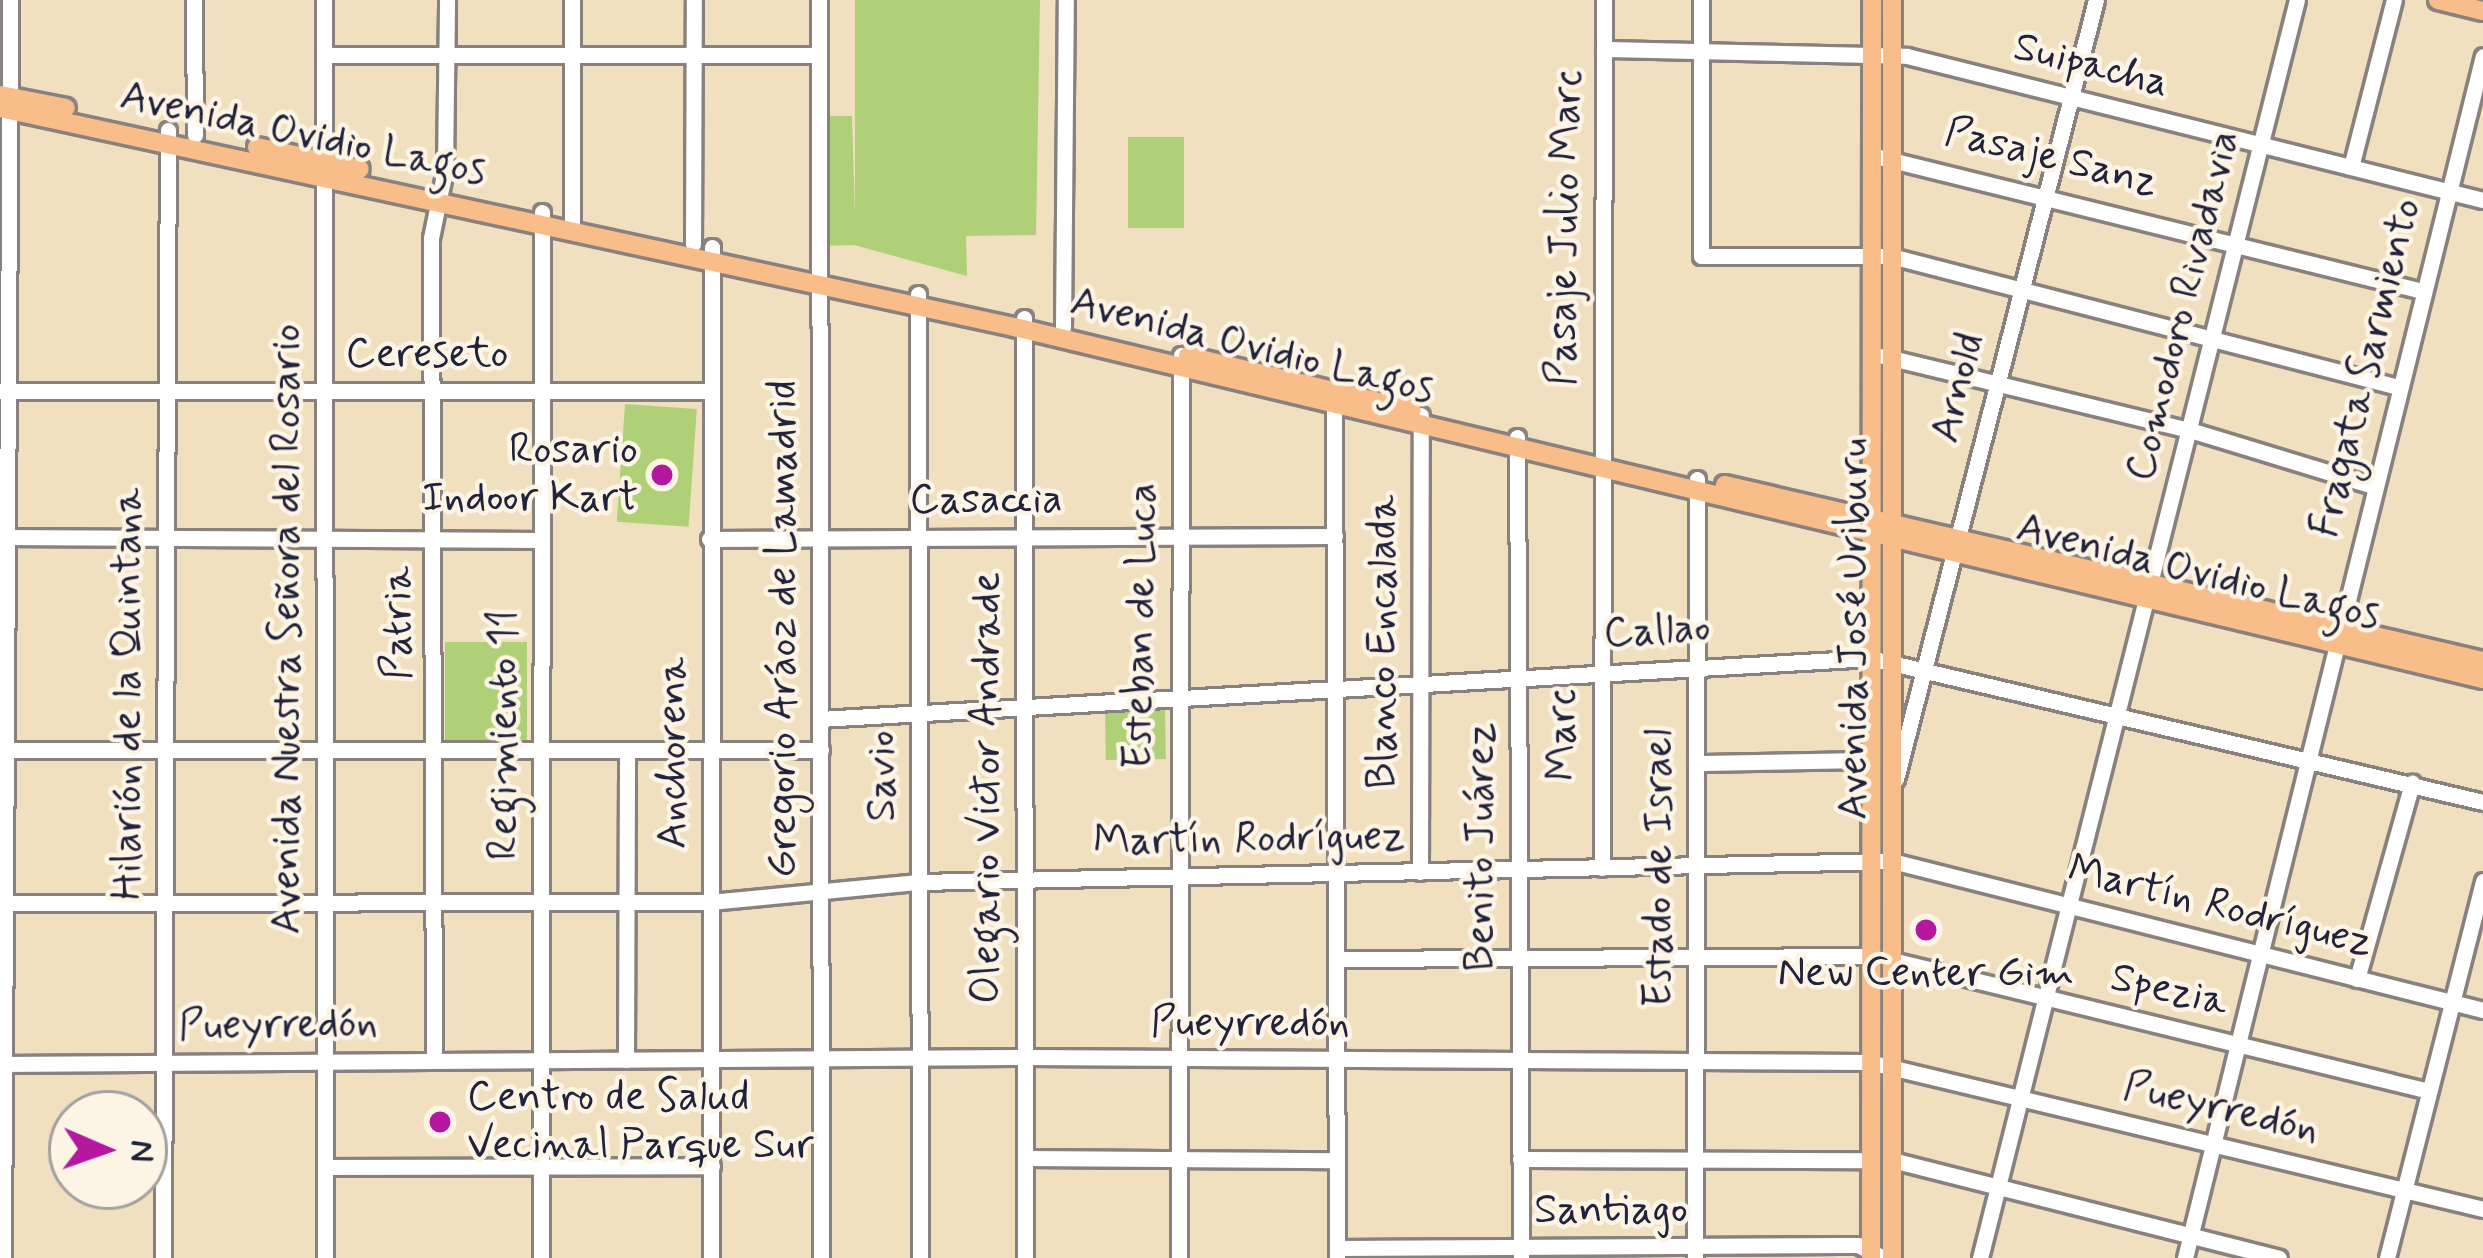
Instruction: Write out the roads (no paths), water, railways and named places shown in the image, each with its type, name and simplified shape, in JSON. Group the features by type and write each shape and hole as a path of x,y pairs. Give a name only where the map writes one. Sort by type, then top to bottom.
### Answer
{"main road":[{"name":"Avenida José Uriburu","path":"1871,0 1881,155 1880,659 1892,793 1892,1160 1879,1256"},
{"name":"Avenida José Uriburu","path":"1881,155 1892,54 1892,0"},
{"path":"2438,0 2483,11"},
{"name":"Avenida Ovidio Lagos","path":"3,102 323,167"},
{"name":"Avenida Ovidio Lagos","path":"168,135 195,135 438,194 706,250 2336,634 2483,662"},
{"name":"Avenida Ovidio Lagos","path":"1024,324 1063,327 1181,361"},
{"name":"Avenida Ovidio Lagos","path":"2336,634 2483,679"},
{"name":"Avenida José Uriburu","path":"1879,1256 1870,1160 1868,956 1870,760 1880,659"}],"street":[{"path":"3,1258 3,102 10,0"},
{"path":"194,0 195,135"},
{"name":"Avenida Nuestra Señora del Rosario","path":"324,0 325,1258"},
{"name":"Patria","path":"434,1059 434,391 448,0"},
{"path":"572,0 572,224"},
{"name":"Anchorena","path":"694,0 710,392 711,1258"},
{"name":"Gregorio Aráoz de Lamadrid","path":"819,0 821,1258"},
{"path":"1063,327 1066,0"},
{"name":"Pasaje Julio Marc","path":"1600,462 1604,0"},
{"path":"1701,0 1702,256 1881,256 2398,387"},
{"name":"Arnold","path":"1892,793 2096,0"},
{"name":"Comodoro Rivadavia","path":"1980,1258 2297,0"},
{"path":"2350,167 2395,0"},
{"name":"Suipacha","path":"1604,49 1892,54 2483,200"},
{"path":"324,56 819,55"},
{"name":"Fragata Sarmiento","path":"2185,1258 2422,291 2478,104 2483,56"},
{"name":"Hilarión de la Quintana","path":"163,1258 168,135"},
{"name":"Pasaje Sanz","path":"1881,155 2422,291"},
{"name":"Regimiento 11","path":"541,1258 542,217"},
{"name":"Savio","path":"918,300 920,1258"},
{"name":"Olegario Victor Andrade","path":"1024,324 1025,1258"},
{"path":"1880,356 2190,430 2373,486"},
{"name":"Esteban de Luca","path":"1179,1258 1176,699 1181,361"},
{"name":"Cereseto","path":"3,391 710,392"},
{"path":"1334,397 1337,1253"},
{"name":"Blanco Encalada","path":"1420,418 1420,872"},
{"name":"Benito Juárez","path":"1517,442 1520,1253"},
{"name":"Marc","path":"1600,462 1602,868"},
{"name":"Estado de Israel","path":"1695,1252 1696,485"},
{"name":"Casaccia","path":"709,539 1335,536"},
{"path":"3,537 541,540"},
{"name":"Callao","path":"820,719 1696,665 1880,659 2483,802"},
{"path":"2,750 820,750"},
{"path":"626,1060 627,750"},
{"path":"1696,763 1870,760"},
{"path":"2357,979 2412,783"},
{"name":"Martín Rodríguez","path":"2,903 710,902 801,899 821,889 920,882 1892,861 2483,1010"},
{"path":"2387,1258 2483,881"},
{"path":"1336,959 1868,956"},
{"name":"Spezia","path":"1892,960 2429,1091"},
{"name":"Pueyrredón","path":"2,1064 920,1057 1869,1062 2483,1209"},
{"path":"1025,1158 1336,1160"},
{"path":"1520,1159 1870,1160"},
{"path":"1892,1160 2278,1258"},
{"path":"325,1167 712,1166"},
{"name":"Santiago","path":"1337,1253 1879,1256"}],"place":[{"name":"Rosario Indoor Kart","path":"662,475"},
{"name":"New Center Gim","path":"1926,930"},
{"name":"Centro de Salud Vecinal Parque Sur","path":"440,1122"}]}
